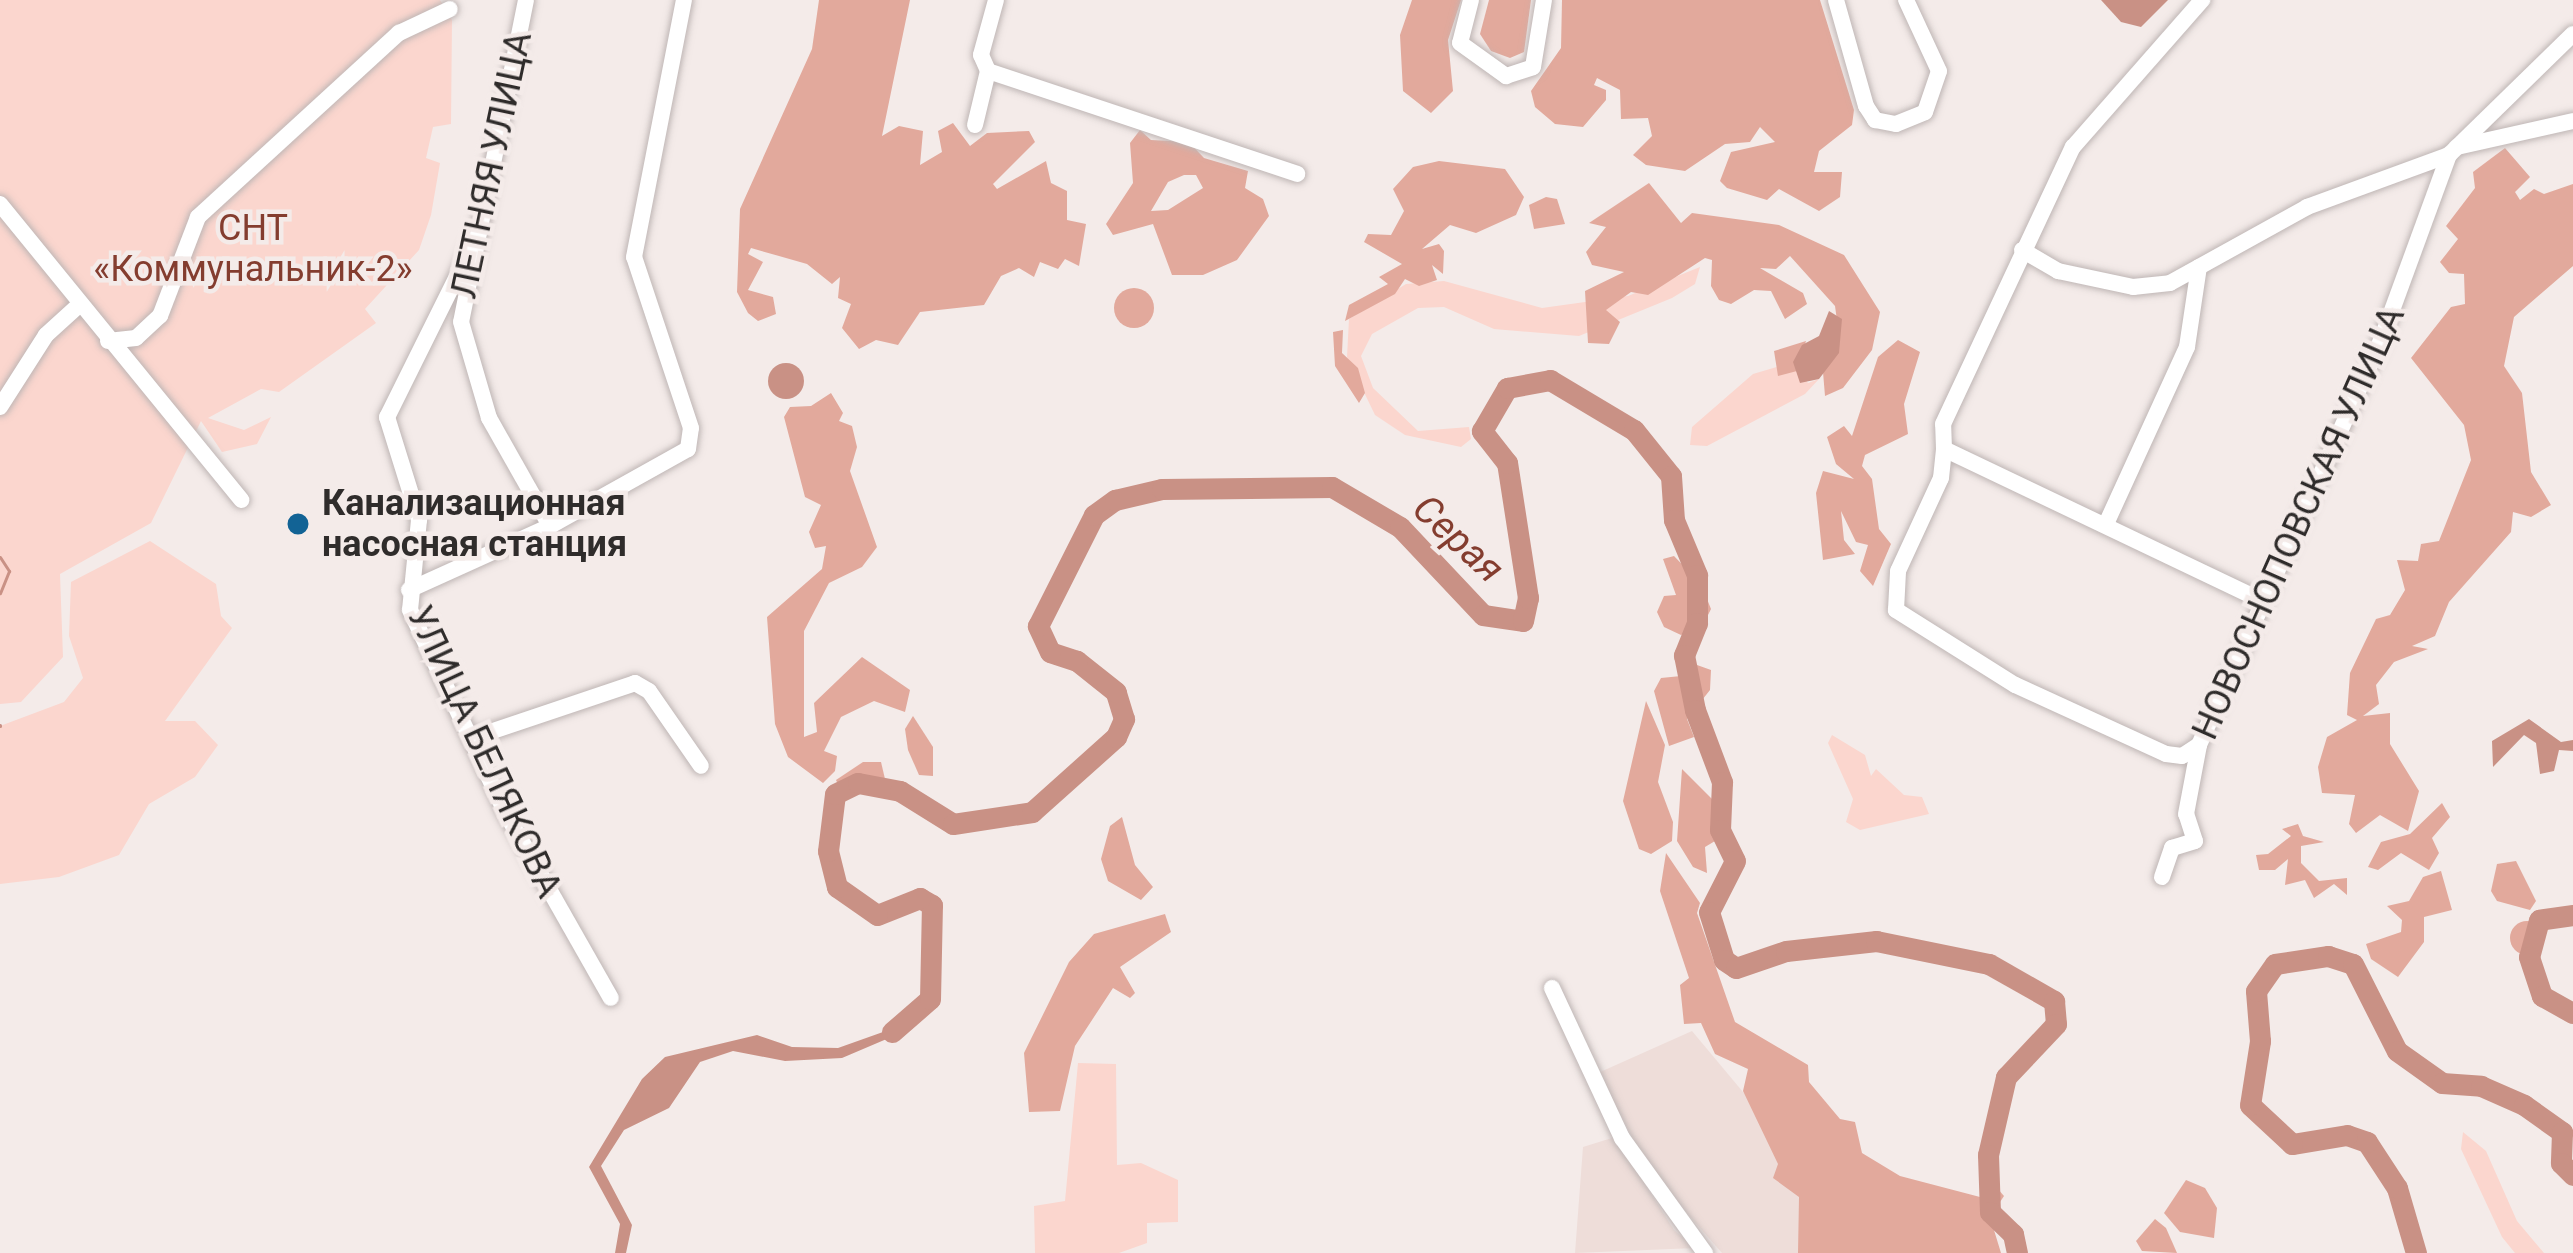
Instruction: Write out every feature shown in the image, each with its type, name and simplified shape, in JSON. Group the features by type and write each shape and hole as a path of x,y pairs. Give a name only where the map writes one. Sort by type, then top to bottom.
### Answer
{"street":[{"name":"ЛЕТНЯЯ УЛИЦА","path":"526,0 460,322 489,418 550,526"},
{"path":"409,590 550,526 675,462 688,449 691,428 634,257 684,0"},
{"path":"975,125 988,71 981,55 996,0"},
{"path":"1471,0 1460,43 1506,76 1532,67 1544,0"},
{"path":"1836,0 1866,106 1875,120 1896,124 1925,112 1939,71 1906,0"},
{"path":"2199,745 2166,754 2015,685 1910,626 1893,592 1941,478 1942,424 2022,250 2094,115 2202,0"},
{"path":"107,341 136,338 160,316 199,217 399,33 450,9"},
{"path":"2453,151 2573,34"},
{"path":"988,71 1298,175"},
{"path":"2022,250 2058,271 2133,287 2170,283 2307,207 2453,151 2573,121"},
{"name":"НОВОСНОПОВСКАЯ УЛИЦА","path":"2162,877 2172,848 2195,841 2186,814 2199,745 2259,599 2283,563 2383,335 2453,151"},
{"path":"0,203 107,341 241,500"},
{"name":"УЛИЦА БЕЛЯКОВА","path":"479,232 387,417 419,520 409,590 419,632 475,737 504,810 611,998"},
{"path":"2106,524 2187,347 2199,266"},
{"path":"0,407 46,335 79,305"},
{"path":"1944,449 2259,599"},
{"path":"475,737 635,683 649,691 701,766"},
{"path":"1552,988 1622,1138 1706,1253"}],"shaded area":[{"path":"819,0 910,0 882,136 899,126 923,131 920,165 942,152 938,131 953,123 970,146 987,133 1029,131 1035,142 993,184 997,189 1046,161 1051,183 1067,191 1067,220 1086,224 1079,266 1065,259 1058,269 1040,262 1034,277 1019,268 1001,276 984,305 920,312 898,345 876,340 859,349 842,328 851,304 838,298 840,277 832,284 807,264 751,248 748,254 763,262 748,290 773,297 776,314 758,321 748,313 737,292 740,209 812,49"},
{"path":"1412,0 1461,0 1448,40 1453,91 1431,113 1403,91 1400,35"},
{"path":"1489,0 1531,0 1524,52 1510,58 1491,51 1480,34"},
{"path":"1562,0 1820,0 1854,110 1852,125 1819,151 1814,172 1842,172 1840,197 1819,211 1779,189 1767,200 1727,188 1720,181 1731,152 1775,142 1760,127 1750,142 1725,144 1685,171 1646,165 1633,155 1652,136 1648,118 1621,119 1620,90 1597,78 1594,85 1606,90 1606,100 1583,127 1555,124 1535,107 1531,91 1561,48"},
{"path":"2101,0 2168,0 2141,27 2121,22"},
{"path":"1140,130 1151,140 1189,142 1204,158 1248,171 1245,188 1263,199 1269,216 1237,260 1203,275 1172,275 1153,224 1113,235 1106,224 1133,183 1130,143","holes":["1196,175 1203,188 1168,210 1151,211 1168,182"]},
{"path":"2505,148 2530,177 2515,192 2520,200 2534,189 2544,194 2573,184 2573,266 2514,317 2504,366 2522,393 2531,472 2551,505 2531,517 2513,512 2511,532 2449,602 2435,636 2412,646 2428,649 2394,662 2376,685 2379,704 2363,716 2390,713 2390,744 2419,791 2408,831 2380,815 2356,833 2349,824 2355,795 2322,793 2318,767 2327,737 2357,720 2347,715 2350,673 2376,619 2390,615 2405,590 2397,560 2418,561 2421,544 2439,541 2471,460 2464,425 2411,358 2451,307 2465,304 2464,274 2449,273 2440,262 2458,239 2446,226 2475,188 2473,172"},
{"path":"1439,161 1505,169 1524,197 1516,215 1476,233 1450,225 1422,249 1439,244 1444,251 1443,274 1432,265 1437,280 1419,286 1405,279 1395,294 1345,321 1349,305 1388,284 1379,277 1402,264 1364,242 1368,234 1391,235 1404,211 1393,189 1413,167"},
{"path":"1649,183 1681,223 1692,213 1779,225 1844,255 1880,312 1872,350 1843,388 1825,396 1823,372 1839,335 1835,306 1790,256 1776,269 1760,268 1803,293 1807,304 1785,319 1771,291 1754,290 1731,304 1719,300 1711,286 1712,260 1705,258 1648,295 1631,292 1606,310 1620,322 1609,344 1588,343 1585,291 1624,272 1592,265 1586,252 1606,227 1589,223"},
{"path":"1546,197 1557,199 1565,224 1534,229 1529,205"},
{"path":"1134,288 1148,294 1154,308 1148,322 1134,328 1120,322 1114,308 1120,294"},
{"path":"1829,311 1842,319 1839,353 1819,379 1800,383 1793,362 1802,345 1819,336"},
{"path":"1343,330 1342,353 1358,368 1365,393 1359,403 1335,366 1333,332"},
{"path":"1898,340 1920,352 1904,404 1908,434 1865,455 1862,466 1872,479 1879,529 1891,544 1873,586 1860,571 1868,545 1856,542 1841,511 1844,540 1855,554 1823,560 1816,493 1823,471 1854,479 1836,464 1827,437 1844,426 1852,436 1878,357"},
{"path":"1806,341 1797,371 1778,376 1774,351"},
{"path":"786,363 799,368 804,381 799,394 786,399 773,394 768,381 773,368"},
{"path":"831,393 843,413 839,421 852,426 857,447 850,471 877,547 862,567 829,583 804,631 804,737 817,732 814,703 862,657 910,690 905,712 874,701 841,717 824,751 837,756 835,771 823,783 788,757 775,724 767,617 822,569 826,546 815,548 809,532 821,505 805,497 784,417 790,407 811,406"},
{"path":"1674,556 1701,584 1711,609 1704,623 1681,635 1664,627 1657,612 1664,596 1676,595 1663,559"},
{"path":"1697,665 1711,670 1710,690 1687,719 1694,737 1669,746 1654,691 1661,678 1691,675"},
{"path":"1646,701 1665,745 1658,782 1673,822 1672,841 1651,854 1639,849 1623,801"},
{"path":"913,716 933,747 933,776 919,775 908,750 905,729"},
{"path":"2529,719 2561,742 2573,740 2573,751 2559,750 2554,771 2540,774 2536,743 2524,735 2493,767 2492,741"},
{"path":"863,762 881,762 885,779 859,793 841,791 836,780"},
{"path":"1682,769 1717,804 1712,824 1720,838 1705,847 1707,873 1693,867 1677,841"},
{"path":"2442,803 2450,817 2432,838 2439,853 2429,870 2401,853 2378,870 2368,867 2381,842 2410,834"},
{"path":"1122,817 1135,865 1153,887 1141,900 1108,881 1101,859 1110,826"},
{"path":"2298,824 2303,836 2324,842 2301,846 2301,863 2319,881 2347,878 2347,895 2334,884 2314,898 2305,880 2285,885 2288,859 2275,870 2259,870 2256,855 2268,854 2291,836 2282,829"},
{"path":"1666,853 1700,903 1697,913 1735,1022 1808,1065 1809,1082 1840,1119 1855,1122 1862,1153 1900,1176 1980,1197 1987,1186 1997,1188 2004,1196 1990,1217 2001,1253 1798,1253 1799,1197 1773,1178 1778,1164 1743,1091 1748,1069 1715,1054 1701,1023 1684,1024 1680,985 1689,978 1660,891"},
{"path":"2516,861 2536,901 2530,910 2497,901 2491,891 2497,864"},
{"path":"2441,871 2452,910 2424,917 2424,942 2398,977 2371,959 2366,944 2401,932 2402,920 2387,906 2409,901 2423,877"},
{"path":"1165,914 1171,932 1120,967 1135,993 1130,998 1113,988 1075,1046 1060,1111 1029,1112 1024,1053 1069,962 1094,934"},
{"path":"2527,921 2539,926 2544,938 2539,950 2527,955 2515,950 2510,938 2515,926"},
{"path":"908,1010 915,1019 896,1035 842,1058 785,1061 733,1051 700,1062 669,1108 624,1130 601,1166 632,1225 626,1253 615,1253 620,1224 589,1167 642,1079 665,1057 757,1035 792,1047 838,1048 883,1032"},
{"path":"1692,1031 1758,1110 1857,1253 1722,1253 1650,1171 1598,1073"},
{"path":"1615,1137 1674,1230 1695,1248 1575,1253 1583,1147"},
{"path":"2186,1180 2205,1188 2217,1208 2214,1238 2180,1232 2164,1213"},
{"path":"2155,1219 2166,1228 2177,1253 2142,1251 2136,1241"}],"green space":[{"name":"СНТ «Коммунальник-2»","path":"0,0 440,0 452,20 451,124 433,127 426,158 440,163 431,215 419,250 365,309 376,323 279,392 261,389 208,418 244,430 271,417 257,444 222,452 201,421 151,523 60,574 63,657 21,702 0,704"},
{"path":"1700,267 1695,284 1672,298 1579,336 1494,329 1444,307 1418,308 1372,334 1361,356 1373,388 1418,431 1469,427 1471,439 1461,447 1405,435 1375,415 1347,357 1349,319 1406,284 1444,281 1542,308 1628,296"},
{"path":"1793,362 1808,383 1819,379 1805,394 1707,446 1690,445 1692,427 1753,374"},
{"path":"150,541 216,584 221,616 232,628 165,721 195,721 218,745 195,777 149,804 119,855 59,877 0,884 0,726 64,702 83,678 69,636 71,582"},
{"path":"1832,735 1865,755 1871,776 1876,769 1904,795 1922,797 1929,814 1860,830 1846,822 1853,799 1828,743"},
{"path":"1078,1063 1116,1064 1117,1165 1141,1163 1178,1180 1178,1222 1147,1223 1147,1243 1119,1253 1035,1253 1034,1206 1065,1201"},
{"path":"2463,1132 2486,1151 2517,1221 2544,1253 2515,1253 2502,1237 2461,1149"}],"waterway":[{"name":"Серая","path":"892,1032 930,999 932,905 920,898 877,915 837,887 828,851 835,794 858,783 900,791 953,824 1032,812 1116,737 1124,719 1116,692 1077,661 1050,652 1038,626 1094,515 1115,500 1162,489 1332,487 1400,527 1483,615 1523,621 1528,598 1507,463 1482,431 1507,388 1550,380 1634,430 1671,476 1674,520 1697,575 1697,623 1684,655 1695,710 1722,782 1720,830 1735,861 1709,912 1724,960 1736,968 1786,951 1876,941 1989,964 2054,1001 2056,1024 2006,1077 1988,1155 1990,1212 2013,1234 2017,1253"},
{"path":"0,557 9,571 0,593"},
{"name":"Серая","path":"2573,915 2539,920 2529,957 2542,996 2573,1013"},
{"name":"Серая","path":"2416,1253 2397,1188 2367,1142 2347,1135 2292,1144 2250,1105 2260,1041 2256,991 2275,964 2328,956 2353,964 2397,1051 2442,1083 2481,1086 2524,1105 2562,1132 2561,1163 2573,1175"}],"place":[{"name":"Канализационная насосная станция","path":"298,524"}]}
